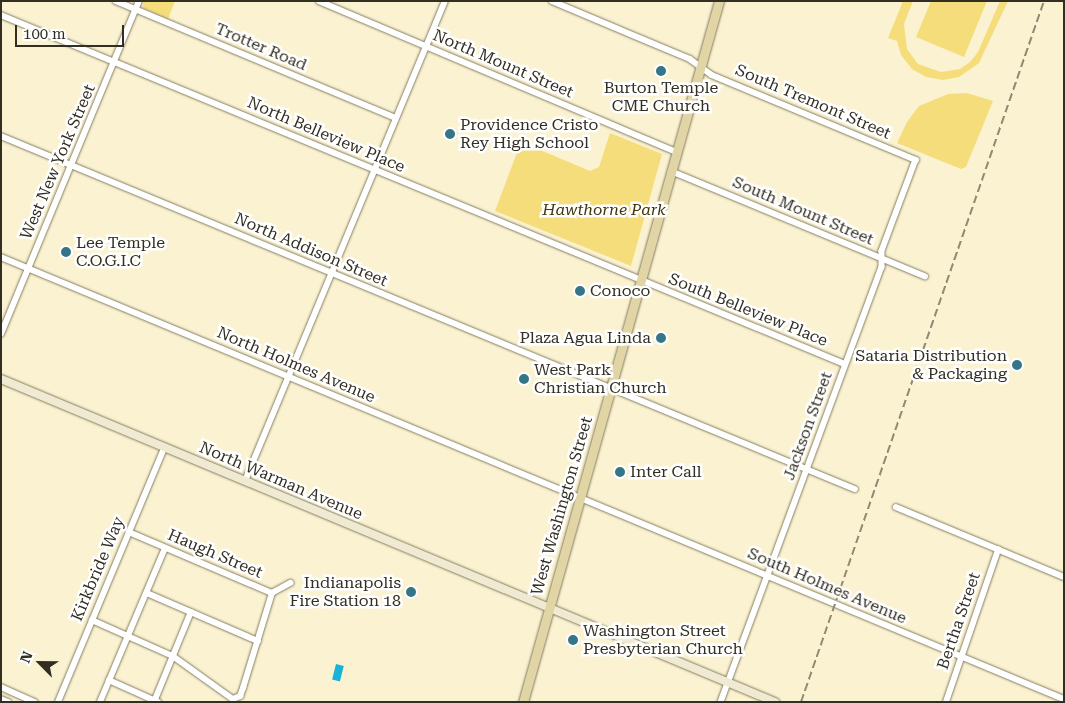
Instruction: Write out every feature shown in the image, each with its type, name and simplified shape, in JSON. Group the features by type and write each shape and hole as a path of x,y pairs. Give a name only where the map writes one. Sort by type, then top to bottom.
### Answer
{"main road":[{"name":"West Washington Street","path":"523,702 719,1"}],"street":[{"name":"Trotter Road","path":"116,1 396,118"},
{"name":"West New York Street","path":"1,334 139,1"},
{"name":"North Mount Street","path":"319,1 677,152"},
{"path":"246,481 445,1"},
{"name":"South Tremont Street","path":"552,1 701,67 712,75 916,160"},
{"name":"North Belleview Place","path":"1,15 641,281"},
{"name":"North Addison Street","path":"1,136 610,390 855,489"},
{"name":"Jackson Street","path":"721,702 882,266 882,258 916,160"},
{"name":"South Mount Street","path":"671,171 925,276"},
{"name":"North Holmes Avenue","path":"1,257 580,499"},
{"name":"South Belleview Place","path":"641,281 845,364"},
{"name":"North Warman Avenue","path":"1,379 775,702"},
{"name":"Kirkbride Way","path":"58,702 164,448"},
{"name":"South Holmes Avenue","path":"580,499 768,575 1064,699"},
{"path":"896,507 1064,577"},
{"name":"Haugh Street","path":"129,532 272,593 290,583"},
{"path":"100,702 166,548"},
{"name":"Bertha Street","path":"946,702 998,550"},
{"path":"146,593 258,641"},
{"path":"92,620 173,656 233,699 240,696 243,688 272,593"},
{"path":"109,680 156,701 191,612"},
{"path":"1,687 35,702"},
{"path":"1,699 8,702"}],"green space":[{"path":"144,1 175,1 168,19 143,8"},
{"path":"903,1 913,1 904,24 907,49 918,64 941,72 960,69 970,62 978,52 1000,1 1008,1 979,63 959,77 943,80 926,77 912,69 901,55 897,41 888,38"},
{"path":"931,1 987,1 964,57 916,37"},
{"path":"967,93 993,101 966,167 961,169 897,143 907,122 919,106 948,94"},
{"name":"Hawthorne Park","path":"610,133 662,154 631,266 495,211 521,142 590,171 599,167"}],"water":[{"path":"336,664 344,666 340,681 332,680"}],"railway":[{"path":"801,702 1044,1"}],"place":[{"name":"Burton Temple CME Church","path":"661,71"},
{"name":"Providence Cristo Rey High School","path":"450,134"},
{"name":"Lee Temple C.O.G.I.C","path":"66,252"},
{"name":"Conoco","path":"580,291"},
{"name":"Plaza Agua Linda","path":"661,338"},
{"name":"Sataria Distribution & Packaging","path":"1017,365"},
{"name":"West Park Christian Church","path":"524,379"},
{"name":"Inter Call","path":"620,472"},
{"name":"Indianapolis Fire Station 18","path":"411,592"},
{"name":"Washington Street Presbyterian Church","path":"573,640"}]}
